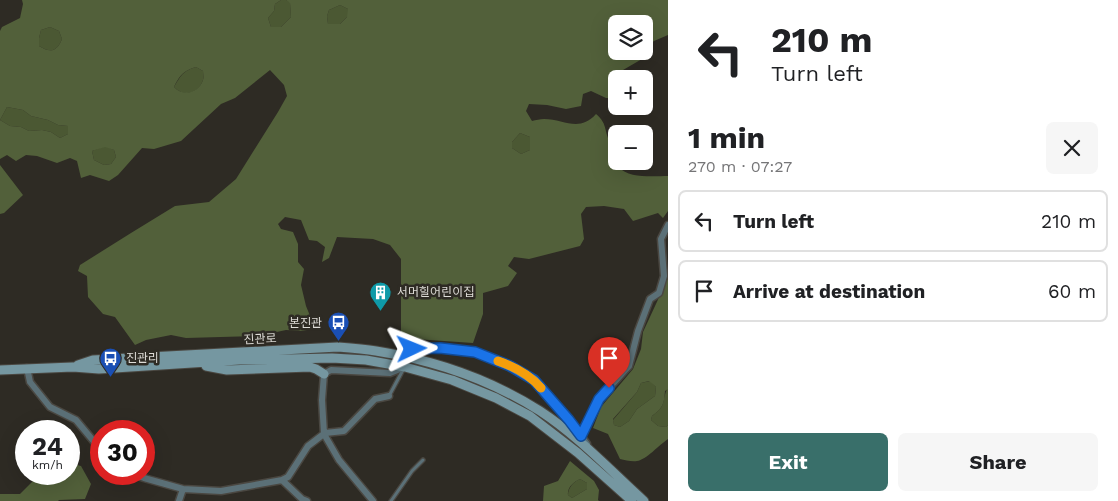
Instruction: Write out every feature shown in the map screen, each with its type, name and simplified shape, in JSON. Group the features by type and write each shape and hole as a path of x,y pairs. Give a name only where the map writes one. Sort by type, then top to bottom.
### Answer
{"main road":[{"name":"진관로","path":"73,367 93,360 338,347 376,351 496,398 530,416 578,453 628,499"},
{"name":"진관로","path":"0,370 73,367 99,369 239,360 332,358 443,366 469,375 520,399 541,412 600,460 644,501"},
{"path":"194,363 227,370 310,367 324,374"}],"street":[{"path":"581,436 599,399 629,366 638,331 650,299 659,293 664,276 661,239 668,225"},
{"path":"373,501 340,460 324,434 322,400 324,374 331,370 390,373 407,362 412,349 440,348 475,352 510,366 534,380 569,420 600,460"},
{"path":"27,368 30,382 50,407 76,420 90,437"},
{"path":"155,481 183,489 221,491 282,480 288,477 308,446 324,434 344,431 375,399 389,396"},
{"path":"282,480 302,499 307,501"},
{"path":"179,501 183,489"}],"lane":[{"path":"389,396 407,362"},
{"path":"391,501 412,471 423,460"}],"green space":[{"path":"22,0 281,0 275,4 274,11 268,18 271,27 281,27 291,17 290,3 286,0 668,0 668,35 653,42 653,15 608,15 608,60 640,60 623,70 608,70 608,98 591,91 583,94 581,106 566,109 529,104 526,111 532,121 544,119 571,124 584,123 596,114 603,122 608,137 608,170 622,170 642,176 668,176 668,211 663,218 658,213 633,221 624,209 604,206 586,207 581,214 584,239 580,246 529,259 514,257 508,266 517,273 508,286 483,293 483,314 473,343 401,338 401,259 390,245 373,239 337,237 329,258 322,262 325,247 317,241 309,240 301,220 285,217 278,224 281,229 293,232 298,244 298,262 304,269 301,285 306,306 315,328 303,331 286,330 258,336 186,338 171,335 146,340 135,345 115,317 103,314 88,297 87,276 78,271 80,265 175,206 209,202 236,179 287,96 284,85 270,70 235,98 221,104 181,141 154,149 142,148 118,175 109,181 90,175 81,178 77,161 70,158 57,163 37,156 26,155 16,161 7,155 0,159 0,120 0,31 2,27 20,18","holes":["340,5 348,9 347,17 340,24 328,24 327,16 329,10","50,27 59,31 62,39 58,47 53,50 47,50 39,46 41,30","196,67 203,71 203,80 198,88 186,93 174,87 180,76","7,107 23,110 31,116 48,120 58,125 68,126 68,134 60,138 51,132 42,130 29,131 21,127 10,126 0,120","520,133 530,137 530,150 521,154 512,148 512,142","105,147 114,150 116,157 111,164 104,165 94,160 92,151"]},
{"path":"281,0 290,2 291,17 281,27 271,27 268,18 274,11 275,4"},
{"path":"340,5 348,9 348,16 340,24 328,24 327,16 329,10"},
{"path":"50,27 59,31 62,39 58,47 53,50 47,50 39,46 39,38 41,30"},
{"path":"196,67 203,71 203,80 195,91 187,93 174,87 183,74"},
{"path":"7,107 23,110 31,116 48,120 58,125 68,126 68,134 60,138 51,132 42,130 29,131 21,127 10,126 0,120"},
{"path":"520,133 530,137 530,150 521,154 512,148 512,142"},
{"path":"105,146 114,150 116,157 111,164 104,165 94,160 92,151"},
{"path":"0,165 23,195 4,213 0,214"},
{"path":"668,278 668,389 665,391 659,411 652,416 651,420 658,426 666,427 668,425 668,439 641,460 631,461 620,459 608,434 593,428 601,407 633,369 641,349 643,332","holes":["649,381 656,387 655,396 637,409 629,421 620,427 614,425 613,419 637,392 641,383"]},
{"path":"650,381 656,387 655,396 637,409 629,421 620,427 614,425 613,420 637,392 641,383"},
{"path":"667,389 668,425 666,427 658,426 651,420 652,416 662,406"},
{"path":"570,461 594,481 599,490 599,501 543,501 544,486 558,481","holes":["580,479 587,483 587,489 572,498 568,495 570,488 577,480"]},
{"path":"80,466 91,485 85,499 0,501 0,494 20,494 29,485 80,485"},
{"path":"580,479 587,483 587,489 572,498 568,495 569,490"}],"slow traffic":[{"path":"498,361 534,380 541,388"}],"place":[{"name":"서머힐어린이집","path":"381,311"},
{"name":"본진관","path":"338,342"},
{"name":"진관리","path":"110,377"}],"route":[{"path":"412,349 440,348 475,352 510,366 534,380 581,436 599,399 609,388"}]}
